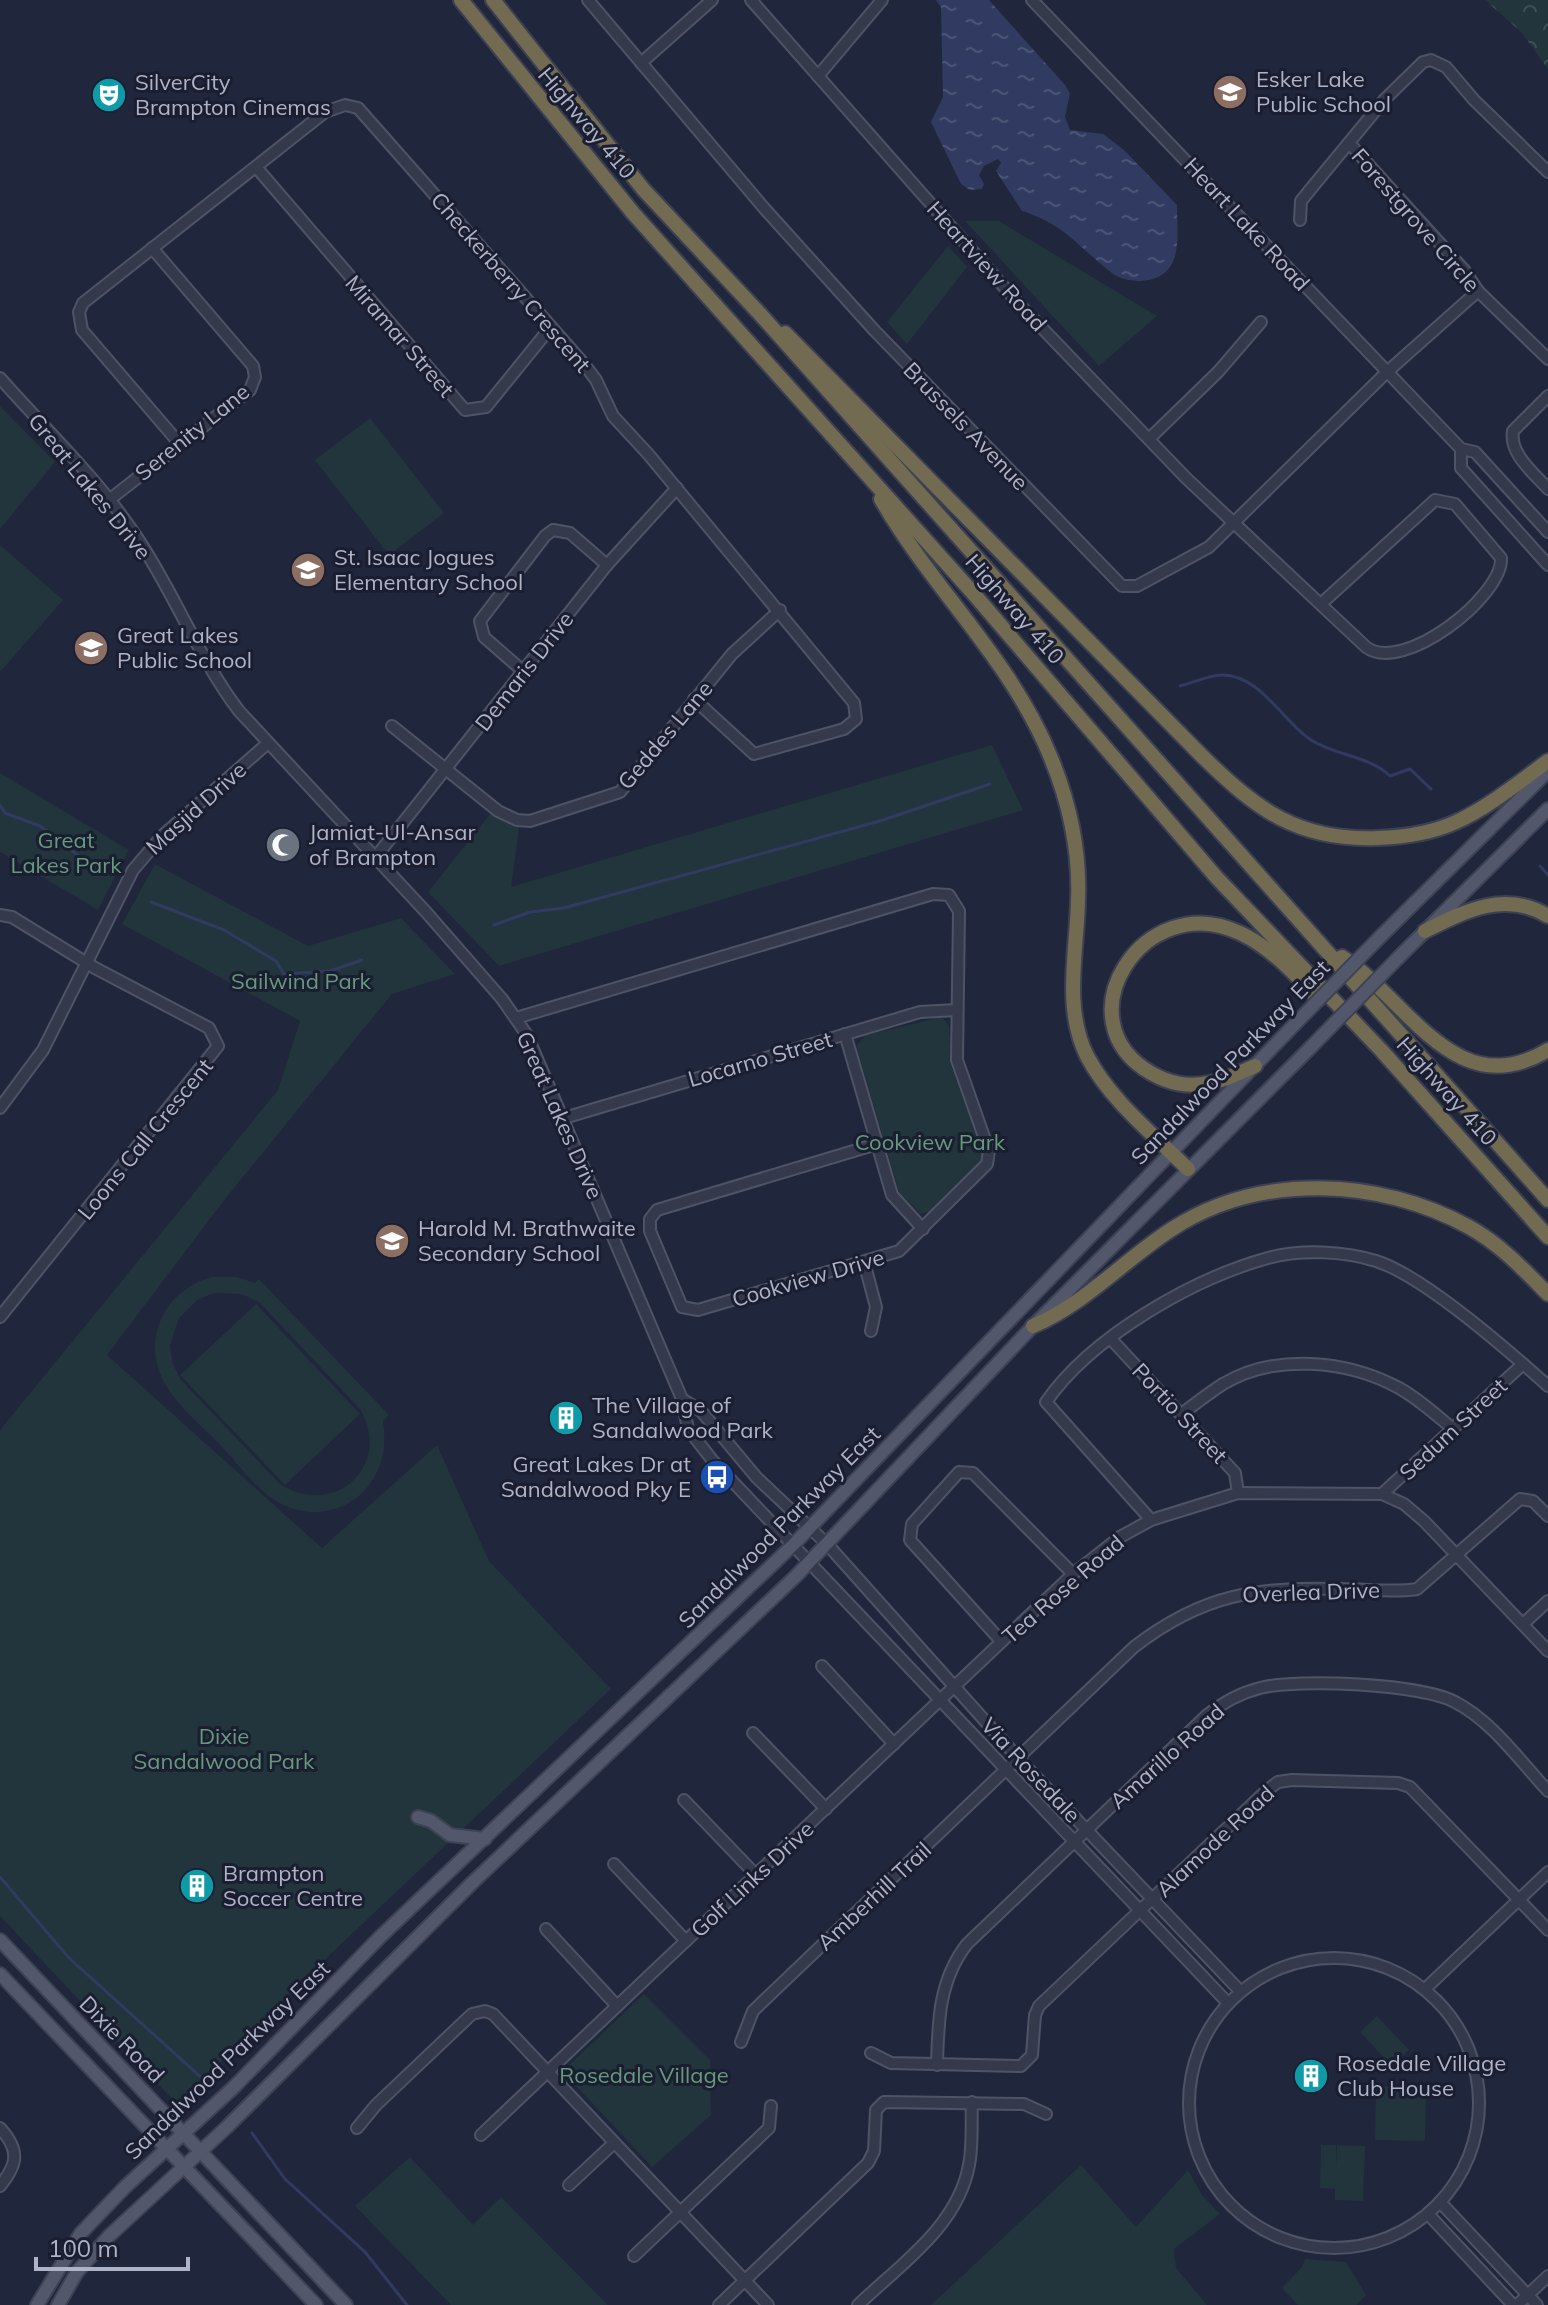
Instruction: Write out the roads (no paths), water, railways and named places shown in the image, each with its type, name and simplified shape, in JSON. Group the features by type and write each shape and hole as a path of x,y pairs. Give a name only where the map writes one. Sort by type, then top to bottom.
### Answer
{"highway":[{"name":"Highway 410","path":"461,0 633,213 867,475 1217,878 1381,1050 1548,1237"},
{"name":"Highway 410","path":"493,0 643,189 760,314 1548,1200"},
{"path":"760,314 798,342 1230,783 1276,818 1305,830 1344,839 1413,835 1459,821 1548,761"},
{"path":"867,475 902,534 971,621 1012,682 1052,759 1076,852 1079,898 1073,992 1086,1054 1101,1078 1188,1169"},
{"path":"1425,931 1464,911 1498,903 1521,905 1548,916"},
{"path":"1255,1066 1220,1081 1191,1086 1160,1078 1138,1065 1120,1037 1113,1006 1118,978 1132,955 1153,936 1176,926 1197,923 1232,930 1271,953 1359,1039 1381,1050"},
{"path":"1325,949 1345,958 1424,1033 1470,1061 1501,1065 1518,1063 1548,1050"},
{"path":"1033,1326 1061,1314 1175,1227 1219,1207 1259,1195 1309,1188 1375,1193 1435,1210 1472,1228 1505,1252 1548,1294"}],"main road":[{"name":"Sandalwood Parkway East","path":"37,2305 81,2233 165,2147 243,2079 380,1937 793,1545 1293,1026 1548,771"},
{"name":"Sandalwood Parkway East","path":"58,2305 89,2256 201,2152 472,1883 695,1675 810,1562 1033,1326 1548,809"},
{"path":"418,1817 431,1821 450,1835 485,1839"},
{"path":"458,1865 472,1883"},
{"name":"Dixie Road","path":"0,1940 346,2305"},
{"name":"Dixie Road","path":"0,1974 316,2305"}],"street":[{"name":"Brussels Avenue","path":"588,0 874,330 1117,582 1137,586 1198,554 1235,522 1387,372 1478,291"},
{"path":"641,63 712,0"},
{"name":"Heartview Road","path":"751,0 1020,305 1149,439 1372,652 1388,654 1449,630 1494,577 1501,558 1455,504 1435,500 1322,603"},
{"path":"818,76 882,0"},
{"name":"Heart Lake Road","path":"1032,0 1461,449 1475,452 1548,532"},
{"name":"Forestgrove Circle","path":"1548,172 1474,100 1446,67 1431,60 1414,69 1349,143 1465,271 1478,291 1548,359"},
{"name":"Checkerberry Crescent","path":"179,443 82,330 79,321 83,303 325,112 345,105 358,108 596,380 613,416 780,610 854,703 856,719 852,725 754,754 694,699"},
{"path":"1300,220 1301,201 1349,143"},
{"name":"Miramar Street","path":"256,167 465,410 486,407 550,328"},
{"name":"Serenity Lane","path":"109,500 250,390 255,377 253,366 152,248"},
{"path":"1149,439 1218,372 1261,322"},
{"name":"Great Lakes Drive","path":"0,378 109,500 167,582 225,693 442,929 516,1018 539,1057 647,1323 682,1399 688,1429 713,1461 810,1562"},
{"path":"1548,396 1513,431 1512,439 1514,450 1548,489"},
{"name":"Heart Lake Road","path":"1461,449 1461,468 1548,565"},
{"name":"Demaris Drive","path":"375,858 607,565 677,488"},
{"path":"523,671 484,637 480,621 545,536 553,530 565,530 607,565"},
{"name":"Geddes Lane","path":"392,726 507,816 530,821 620,792 732,654 780,610"},
{"name":"Masjid Drive","path":"0,1108 34,1065 133,870 145,854 268,743"},
{"name":"Cookview Drive","path":"516,1018 937,894 949,895 959,911 957,1060 990,1158 899,1251 692,1311 679,1303 649,1225 653,1214 662,1207 877,1144"},
{"path":"0,915 12,917 86,964"},
{"name":"Loons Call Crescent","path":"0,1317 218,1046 209,1028 86,964"},
{"name":"Locarno Street","path":"564,1118 920,1012 957,1010"},
{"path":"845,1034 892,1195 923,1229"},
{"path":"1151,1520 1046,1402 1058,1385 1111,1339 1181,1292 1269,1258 1325,1252 1376,1261 1410,1276 1548,1386"},
{"path":"864,1262 876,1307 871,1331"},
{"name":"Portio Street","path":"1111,1339 1183,1413 1235,1473 1238,1493"},
{"path":"1183,1413 1225,1383 1257,1370 1295,1364 1337,1365 1373,1375 1402,1390 1453,1429"},
{"name":"Sedum Street","path":"1382,1494 1523,1364"},
{"name":"Great Lakes Drive","path":"682,1399 701,1411 757,1478 827,1544"},
{"path":"1001,1641 909,1536 912,1524 959,1472 973,1473 1073,1574"},
{"name":"Tea Rose Road","path":"955,1687 1073,1574 1109,1545 1151,1520 1238,1493 1382,1494"},
{"path":"1382,1494 1404,1504 1458,1555 1548,1651"},
{"name":"Overlea Drive","path":"1019,1759 1134,1647 1160,1627 1194,1608 1260,1589 1417,1589 1520,1499 1533,1501 1548,1516"},
{"name":"Via Rosedale","path":"827,1544 1019,1759 1240,1991"},
{"name":"Via Rosedale","path":"810,1562 1227,2002"},
{"path":"1523,1624 1548,1601"},
{"path":"822,1666 894,1744"},
{"name":"Amarillo Road","path":"937,2065 941,2001 960,1952 1216,1708 1245,1693 1279,1685 1406,1688 1442,1695 1478,1717 1548,1791"},
{"name":"Golf Links Drive","path":"481,2135 955,1687"},
{"path":"753,1733 826,1809"},
{"name":"Amberhill Trail","path":"741,2042 753,2011 1019,1759"},
{"name":"Alamode Road","path":"871,2053 891,2063 1021,2066 1032,2055 1039,2006 1272,1786 1292,1780 1410,1787 1548,1930"},
{"path":"684,1800 756,1875"},
{"path":"614,1864 686,1941"},
{"path":"1425,1989 1548,1872"},
{"path":"546,1929 617,2006"},
{"path":"1331,1958 1385,1967 1425,1989 1460,2030 1475,2064 1480,2091 1473,2149 1460,2176 1441,2203 1395,2235 1362,2246 1332,2248 1281,2238 1235,2209 1205,2169 1195,2145 1189,2113 1194,2065 1209,2029 1227,2002 1240,1991 1283,1967 1331,1958"},
{"path":"357,2128 376,2105 479,2011 493,2014 768,2305"},
{"path":"719,2305 868,2163 874,2151 879,2106 895,2100 1024,2104 1046,2114"},
{"path":"858,2305 937,2229 955,2206 969,2166 972,2102"},
{"path":"634,2256 769,2128 771,2106"},
{"path":"0,2128 11,2141 16,2155 13,2170 0,2186"},
{"path":"569,2185 614,2143"},
{"path":"1441,2203 1537,2305"},
{"path":"1428,2214 1515,2305 1548,2276"}],"water":[{"path":"936,0 989,0 1070,93 1065,117 1070,130 1103,134 1124,150 1177,205 1176,254 1165,272 1141,281 1112,273 1061,230 1022,211 996,171 1001,163 998,159 984,166 979,175 984,184 982,189 970,190 961,184 931,122 943,97 941,7"}],"waterway":[{"path":"1180,686 1217,675 1236,677 1260,691 1311,740 1373,764 1390,776 1410,769 1431,789"},
{"path":"494,925 530,912 564,908 880,821 990,784"},
{"path":"0,805 5,813 40,826 102,874"},
{"path":"1540,866 1548,875"},
{"path":"151,902 224,930 276,961 284,974 330,971 362,960"},
{"path":"0,1877 68,1957 204,2080"},
{"path":"252,2133 285,2179 365,2252 407,2305"}],"place":[{"name":"Esker Lake Public School","path":"1230,92"},
{"name":"SilverCity Brampton Cinemas","path":"109,95"},
{"name":"St. Isaac Jogues Elementary School","path":"308,570"},
{"name":"Great Lakes Public School","path":"91,648"},
{"name":"Jamiat-Ul-Ansar of Brampton","path":"283,845"},
{"name":"Harold M. Brathwaite Secondary School","path":"392,1241"},
{"name":"The Village of Sandalwood Park","path":"566,1418"},
{"name":"Great Lakes Dr at Sandalwood Pky E","path":"717,1477"},
{"name":"Brampton Soccer Centre","path":"197,1886"},
{"name":"Rosedale Village Club House","path":"1311,2076"}],"park label":[{"name":"Great Lakes Park","path":"66,852"},
{"name":"Sailwind Park","path":"301,981"},
{"name":"Cookview Park","path":"930,1142"},
{"name":"Dixie Sandalwood Park","path":"224,1748"},
{"name":"Rosedale Village","path":"644,2075"}]}
